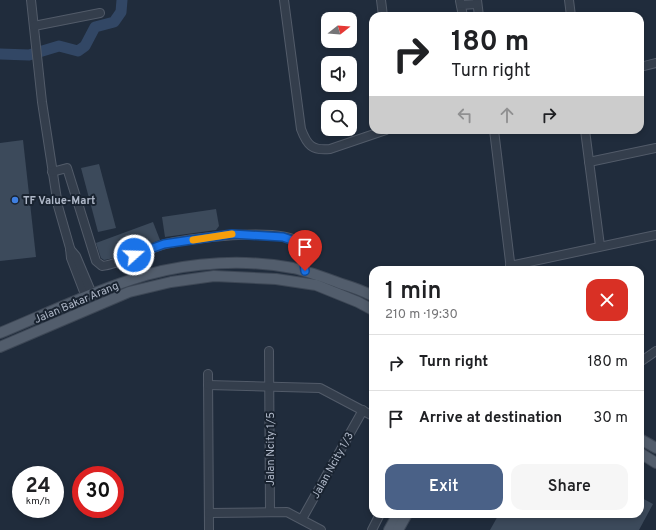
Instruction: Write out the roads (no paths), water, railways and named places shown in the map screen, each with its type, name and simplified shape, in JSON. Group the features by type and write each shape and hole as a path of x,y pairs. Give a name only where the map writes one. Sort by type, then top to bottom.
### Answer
{"main road":[{"name":"Jalan Bakar Arang","path":"0,333 89,296 146,275 179,267 218,263 252,264 292,268 318,275 369,294"},
{"name":"Jalan Bakar Arang","path":"0,347 129,292 171,282 214,276 276,278 316,285 369,308"},
{"path":"644,441 656,448"},
{"path":"644,456 656,463"},
{"path":"389,530 396,518"},
{"path":"398,530 405,518"}],"street":[{"path":"31,0 36,50 58,206 70,248 71,258 89,296"},
{"path":"284,0 301,129 305,139 312,147 320,150 330,149 374,134"},
{"path":"381,0 382,12"},
{"path":"570,0 571,12"},
{"path":"461,3 477,2 478,12"},
{"path":"34,26 100,13"},
{"path":"644,66 656,63"},
{"path":"494,134 510,266"},
{"path":"586,134 600,246"},
{"path":"590,162 656,148"},
{"path":"52,172 67,168 96,261 102,266 164,244 232,234 291,238 302,247 305,271"},
{"path":"518,266 600,246 656,235"},
{"name":"Jalan Ncity 1/5","path":"269,351 270,512"},
{"path":"644,359 656,351"},
{"path":"208,374 208,530"},
{"path":"208,385 320,388 369,414"},
{"name":"Jalan Ncity 1/3","path":"302,519 363,410"},
{"path":"208,513 287,512 321,530"},
{"path":"372,530 378,518"}],"waterway":[{"path":"0,54 29,55 59,46 78,51 85,46 95,27 114,22 121,12 122,0"}],"place":[{"name":"TF Value-Mart","path":"15,200"}]}
